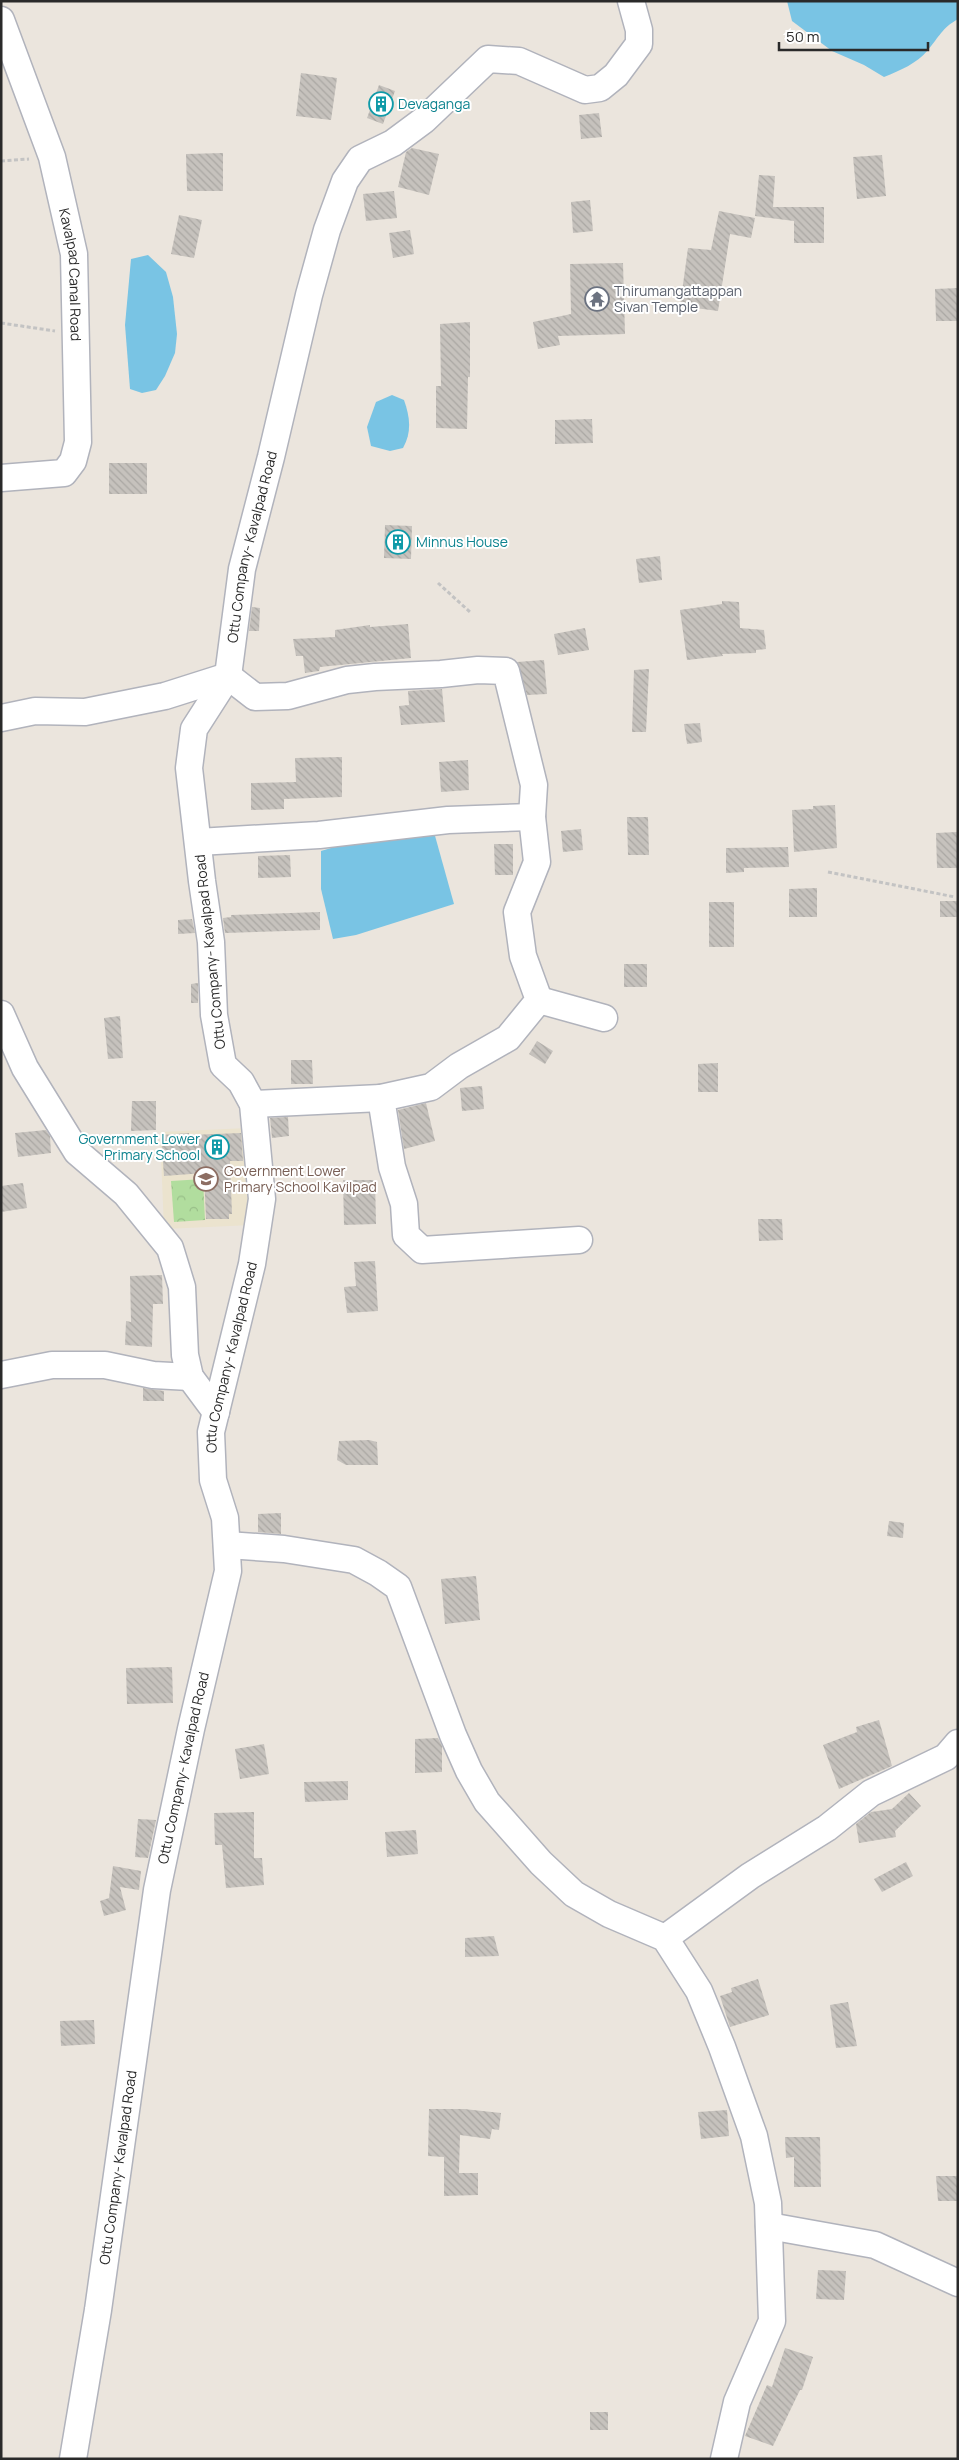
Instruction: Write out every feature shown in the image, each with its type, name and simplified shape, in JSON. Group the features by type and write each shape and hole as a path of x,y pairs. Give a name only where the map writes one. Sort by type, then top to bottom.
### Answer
{"street":[{"name":"Ottu Company- Kavalpad Road","path":"73,2459 98,2310 158,1890 191,1729 228,1571 226,1518 213,1480 211,1432 252,1264 262,1199 252,1104 241,1082 223,1065 214,1015 211,942 190,768 194,729 228,676 240,575 271,456 309,295 327,230 345,181 360,159 393,143 424,120 488,58 519,62 585,90 600,88 616,75 639,44 639,30 631,1"},
{"name":"Kavalpad Canal Road","path":"1,20 52,157 74,254 78,442 73,461 64,473 1,478"},
{"path":"1,718 35,711 85,712 165,696 228,676 255,696 288,696 348,680 478,670 506,671 534,785 532,817 537,862 517,912 523,956 539,1000"},
{"path":"198,842 319,835 448,820 532,817"},
{"path":"539,1000 604,1018"},
{"path":"252,1104 381,1098 431,1087 459,1066 508,1038 539,1000"},
{"path":"1,1014 26,1068 77,1152 126,1194 170,1248 182,1287 185,1355 190,1377 216,1412"},
{"path":"381,1098 392,1167 404,1204 406,1235 422,1250 579,1240"},
{"path":"1,1375 52,1365 105,1365 153,1375 190,1377"},
{"path":"227,1545 284,1549 354,1560 398,1587 453,1735 469,1771 487,1802 541,1863 574,1894 609,1914 665,1938 699,1991 754,2136 768,2203 772,2321 737,2402 724,2459"},
{"path":"665,1938 750,1876 827,1828 871,1793 946,1757 958,1743"},
{"path":"769,2226 875,2245 958,2283"}],"path":[{"path":"1,323 75,334"},
{"path":"438,583 470,612"},
{"path":"828,872 955,897"}],"shaded area":[{"name":"Government Lower Primary School Kavilpad","path":"248,1128 252,1225 164,1229 160,1132"}],"green space":[{"path":"203,1179 205,1220 174,1222 171,1181"}],"water":[{"path":"787,1 958,1 958,19 944,29 928,50 913,63 884,77 864,65 832,51 792,21"},
{"path":"148,255 166,272 173,297 177,334 175,353 165,376 156,390 142,393 130,389 125,325 131,259"},
{"path":"392,395 404,400 408,412 409,430 403,448 390,451 371,446 367,427 376,402"},
{"path":"432,825 454,904 356,935 333,939 321,889 321,851 381,833"}],"building":[{"path":"301,73 337,78 331,120 296,116"},
{"name":"Devaganga","path":"379,85 395,91 383,124 367,118"},
{"path":"599,113 602,137 581,139 579,115"},
{"path":"412,148 439,154 429,195 398,187 406,152"},
{"path":"223,153 223,191 187,191 186,154"},
{"path":"882,155 886,196 857,199 853,157"},
{"path":"759,175 775,176 773,207 824,207 824,243 794,243 794,221 755,216"},
{"path":"394,191 397,218 366,221 363,194"},
{"path":"590,200 593,231 573,233 571,202"},
{"path":"719,211 755,218 751,238 730,234 718,311 680,306 688,248 711,250"},
{"path":"179,215 202,220 194,258 171,254"},
{"path":"410,230 414,254 393,258 389,233"},
{"name":"Thirumangattappan Sivan Temple","path":"623,263 625,334 558,336 560,345 538,349 533,322 571,314 570,264"},
{"path":"958,288 958,321 936,321 935,289"},
{"path":"470,322 470,377 468,377 467,429 436,428 436,386 441,386 440,324"},
{"path":"592,419 593,443 555,444 555,420"},
{"path":"109,463 147,463 147,494 109,494"},
{"name":"Minnus House","path":"385,525 412,526 411,559 384,558"},
{"path":"660,556 662,580 639,583 636,559"},
{"path":"722,601 739,602 740,628 764,630 766,649 756,650 756,653 722,654 723,656 687,660 680,610 722,604"},
{"path":"252,607 260,608 259,631 249,631"},
{"path":"408,624 411,658 320,667 319,671 305,673 303,656 296,656 293,639 335,637 335,630 370,625 370,627"},
{"path":"585,628 589,650 558,655 554,634"},
{"path":"544,660 547,694 527,695 517,662"},
{"path":"649,669 646,732 632,732 634,670"},
{"path":"442,689 445,722 401,725 399,706 409,705 408,691"},
{"path":"700,723 702,742 687,744 684,724"},
{"path":"342,757 342,797 284,799 284,809 251,810 251,783 296,782 295,758"},
{"path":"468,760 469,790 441,792 439,762"},
{"path":"835,805 837,848 794,852 792,810 813,809 813,806"},
{"path":"627,817 648,817 649,855 628,855"},
{"path":"581,829 583,850 563,852 561,831"},
{"path":"957,832 958,868 937,868 936,833"},
{"path":"494,844 513,844 513,875 495,875"},
{"path":"788,847 789,867 744,868 744,872 726,873 726,848"},
{"path":"290,855 291,877 258,878 258,856"},
{"path":"817,888 817,917 789,917 789,889"},
{"path":"940,901 958,901 958,917 940,917"},
{"path":"709,902 734,902 734,947 709,947"},
{"path":"320,912 320,930 225,933 223,918 231,917 231,915"},
{"path":"192,919 195,933 178,934 178,920"},
{"path":"624,964 647,964 647,987 624,987"},
{"path":"198,983 198,1003 191,1003 191,984"},
{"path":"120,1016 123,1058 108,1059 104,1018"},
{"path":"537,1041 553,1051 545,1064 529,1054"},
{"path":"291,1060 312,1060 313,1084 291,1084"},
{"path":"718,1063 718,1092 698,1092 698,1064"},
{"path":"482,1086 484,1109 462,1111 460,1088"},
{"path":"132,1101 156,1101 156,1130 131,1131"},
{"path":"426,1103 435,1141 404,1149 398,1110"},
{"path":"288,1117 289,1136 272,1138 270,1118"},
{"path":"46,1130 50,1136 51,1153 18,1157 15,1133"},
{"path":"189,1133 189,1135 241,1133 243,1161 230,1161 232,1214 229,1214 229,1219 206,1219 204,1173 164,1176 161,1135"},
{"path":"343,1180 375,1180 376,1224 344,1225"},
{"path":"23,1183 27,1208 1,1212 1,1186"},
{"path":"758,1219 782,1219 783,1240 759,1241"},
{"path":"375,1261 378,1311 347,1313 344,1287 356,1286 354,1262"},
{"path":"162,1275 163,1304 153,1304 152,1347 125,1345 126,1321 131,1322 130,1276"},
{"path":"143,1388 164,1391 164,1401 143,1401"},
{"path":"369,1440 377,1442 378,1465 346,1465 337,1460 339,1441"},
{"path":"281,1513 281,1534 258,1532 258,1514"},
{"path":"889,1521 904,1523 903,1538 887,1536"},
{"path":"476,1576 480,1620 445,1624 441,1579"},
{"path":"172,1667 173,1703 127,1704 126,1668"},
{"path":"879,1720 892,1766 839,1789 823,1745 857,1732 856,1727"},
{"path":"438,1738 442,1746 442,1772 415,1773 415,1739"},
{"path":"264,1744 269,1774 240,1779 235,1749"},
{"path":"348,1781 348,1800 305,1802 304,1782"},
{"path":"909,1793 921,1806 895,1831 896,1837 859,1843 856,1824 871,1812 892,1809"},
{"path":"254,1812 254,1858 262,1858 264,1885 226,1888 222,1845 215,1845 214,1813"},
{"path":"138,1819 156,1820 148,1858 135,1857"},
{"path":"416,1830 418,1854 387,1857 385,1832"},
{"path":"906,1862 913,1876 882,1892 874,1879"},
{"path":"113,1866 141,1871 139,1890 120,1887 126,1910 104,1916 100,1901 109,1898"},
{"path":"494,1936 499,1956 465,1957 465,1938"},
{"path":"758,1979 769,2015 730,2027 720,1996 732,1992 731,1988"},
{"path":"848,2002 857,2046 836,2048 830,2005"},
{"path":"94,2020 95,2044 61,2046 60,2021"},
{"path":"429,2109 464,2109 501,2113 499,2130 492,2129 490,2139 460,2135 459,2173 478,2173 478,2195 444,2196 444,2157 428,2156"},
{"path":"727,2110 729,2136 701,2139 698,2112"},
{"path":"785,2137 820,2137 821,2187 794,2187 794,2157 786,2158"},
{"path":"936,2176 958,2176 958,2201 938,2201"},
{"path":"818,2270 846,2271 844,2300 816,2299"},
{"path":"785,2348 813,2357 802,2390 800,2390 773,2446 745,2436 767,2385 772,2387"},
{"path":"590,2412 608,2412 608,2430 590,2430"}],"place":[{"name":"Devaganga","path":"381,104"},
{"name":"Thirumangattappan Sivan Temple","path":"597,299"},
{"name":"Minnus House","path":"398,542"},
{"name":"Government Lower Primary School","path":"217,1147"},
{"name":"Government Lower Primary School Kavilpad","path":"206,1179"}]}
